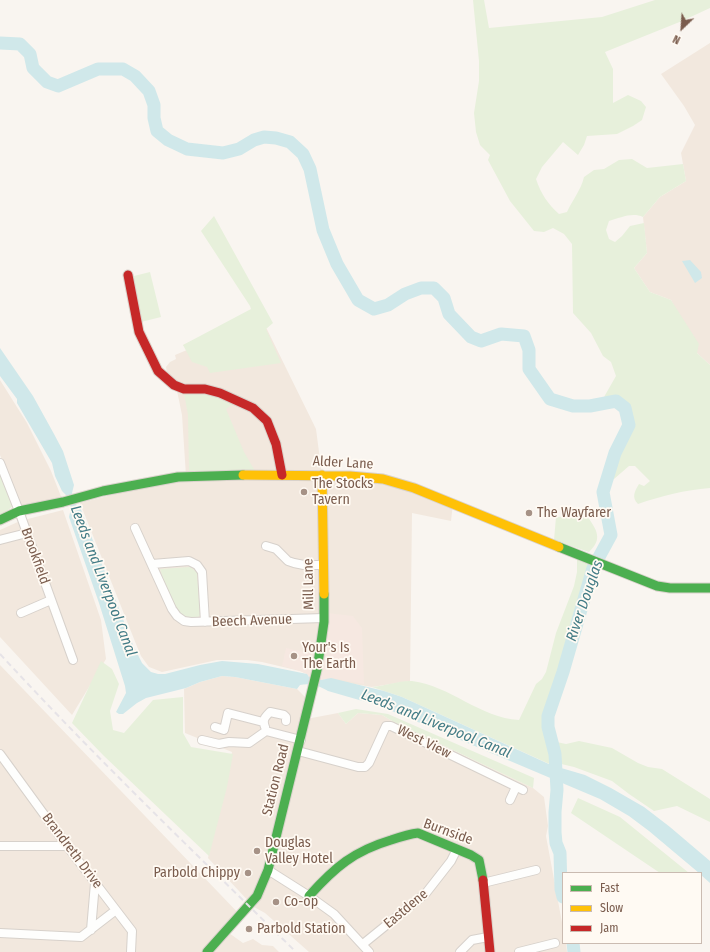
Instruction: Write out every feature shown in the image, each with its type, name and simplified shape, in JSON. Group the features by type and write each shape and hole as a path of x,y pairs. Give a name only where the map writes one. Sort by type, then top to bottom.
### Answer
{"main road":[{"path":"128,275 139,332 158,371 174,385 184,389 205,389 220,393 253,408 267,422 272,433 276,444 282,475"},
{"name":"Alder Lane","path":"0,520 19,511 63,502 103,491 178,477 282,475 366,477 414,488 603,566 657,586 670,588 710,588"},
{"name":"Mill Lane","path":"312,692 317,670 324,618 322,475"},
{"name":"Station Road","path":"208,952 257,895 268,870 312,692"},
{"name":"Burnside","path":"309,896 315,888 358,852 410,834 422,834 471,855 479,860 482,872 490,952"}],"street":[{"name":"Brookfield","path":"0,463 73,660"},
{"name":"Beech Avenue","path":"136,528 172,609 177,616 184,621 205,622 324,618"},
{"path":"0,540 27,533"},
{"path":"266,546 276,549 288,561 294,563 323,565"},
{"path":"271,557 276,549"},
{"name":"Beech Avenue","path":"152,564 189,560 197,565 202,572 205,622"},
{"name":"Brookfield","path":"19,614 51,600"},
{"path":"266,731 263,722 265,717 270,712 284,715 286,717 286,722"},
{"path":"215,727 224,730 228,713 263,722"},
{"name":"West View","path":"298,751 358,767 365,767 369,763 386,726 391,726 520,788 510,800"},
{"path":"266,731 300,740"},
{"path":"202,740 219,744 229,742 249,743 266,731"},
{"name":"Brandreth Drive","path":"0,754 67,846 132,931 131,952"},
{"path":"0,846 67,846"},
{"name":"Eastdene","path":"363,944 426,893 451,861 457,849"},
{"path":"268,870 334,914 369,952"},
{"path":"483,883 536,870"},
{"path":"91,930 96,883"},
{"path":"0,933 81,937 116,910"},
{"path":"460,952 472,940 488,937"},
{"path":"519,952 555,943"}],"shaded area":[{"path":"710,43 710,365 697,353 671,300 650,292 634,268 647,253 643,217 660,197 686,181 681,153 695,125 684,106 661,74"},
{"path":"258,311 316,429 322,475 350,476 453,503 451,521 412,513 410,681 372,687 323,679 300,671 247,660 217,660 162,672 149,667 141,656 136,644 80,503 186,476 182,415 175,381 167,373 166,367 170,362 176,359 175,355 187,350 183,345"},
{"path":"0,380 27,423 51,471 62,499 21,505 0,455"},
{"path":"63,510 101,620 106,659 72,715 0,637 0,530 20,521"},
{"path":"327,613 353,616 362,628 364,684 331,678 321,680 309,677 307,674 300,671 282,666 286,648 322,656"},
{"path":"0,665 243,918 229,933 243,943 253,939 262,945 273,946 279,952 0,952"},
{"path":"222,676 235,677 297,689 305,697 301,720 338,713 346,724 358,713 382,715 533,788 544,797 548,826 546,836 562,923 562,944 566,944 567,952 309,952 265,913 254,907 208,858 232,752 185,733 184,689 200,682"}],"green space":[{"path":"473,0 484,0 489,28 602,17 655,0 710,0 710,8 605,52 613,69 613,103 628,95 641,101 646,107 642,120 617,134 587,136 578,155 563,142 542,167 536,179 545,198 559,214 567,212 583,182 584,177 594,170 604,169 619,160 632,159 647,168 683,164 686,181 660,197 643,217 630,215 609,221 606,230 609,239 615,242 630,226 644,223 647,253 634,268 650,292 671,300 699,344 697,353 710,365 710,488 691,490 655,498 638,504 634,496 636,489 639,484 644,486 650,481 635,466 629,466 614,479 614,466 630,435 632,423 628,410 622,403 604,397 616,376 611,362 603,356 591,333 573,313 572,244 564,234 553,228 544,232 534,231 510,201 488,160 490,155 480,145 476,132 474,113 479,81 479,61"},
{"path":"214,216 273,323 266,329 281,363 210,373 207,367 192,362 183,345 251,309 201,231"},
{"path":"150,272 161,317 141,322 130,277"},
{"path":"198,390 236,402 226,409 244,452 255,471 189,471 188,415 184,393"},
{"path":"0,473 12,502 12,507 0,516"},
{"path":"587,516 594,526 597,534 596,543 589,552 554,540 556,517"},
{"path":"577,554 593,568 563,672 548,716 548,727 554,750 552,741 566,744 579,741 612,748 638,763 648,767 662,769 710,799 710,822 677,806 654,811 612,781 574,767 557,763 556,756 556,767 402,697 372,687 408,681 426,684 453,695 491,714 519,720 536,684 542,679 546,672 556,633 574,586 577,572"},
{"path":"190,567 197,572 200,616 192,618 184,616 176,610 160,569"},
{"path":"101,661 112,669 119,684 110,711 113,730 124,733 153,700 183,697 183,733 191,747 233,754 227,787 209,856 104,756 72,723"},
{"path":"356,709 388,714 534,778 533,788 382,715 358,713 346,724 338,713"},
{"path":"578,798 620,817 688,872 659,872 571,813"}],"water":[{"path":"690,260 701,272 702,278 695,283 682,261"},
{"name":"Leeds and Liverpool Canal","path":"0,348 33,396 63,451 74,485 72,493 77,506 80,507 133,645 142,663 151,672 165,674 222,661 258,664 307,674 309,677 321,680 331,678 402,697 551,765 585,775 644,807 710,861 710,883 702,876 702,872 698,872 649,831 629,816 600,799 380,706 328,691 315,685 300,685 297,689 235,677 222,676 200,682 186,688 146,698 123,714 116,712 126,693 125,686 99,603 69,517 71,508 67,496 62,491 55,476 52,463 17,403 17,399 0,376"}],"waterway":[{"name":"River Douglas","path":"0,43 20,44 30,54 33,68 47,82 58,86 98,69 123,69 135,76 149,91 154,105 154,118 157,131 168,140 187,149 223,153 239,149 254,140 264,137 276,138 290,142 303,154 310,169 323,230 337,264 358,300 374,309 388,305 405,294 421,288 434,288 444,298 449,314 471,337 481,341 501,334 524,336 529,350 529,369 550,399 573,406 590,406 616,401 625,408 629,425 615,453 603,492 611,535 593,568 563,672 548,716 548,727 555,754 557,790 555,832 556,843 560,853 562,893"},
{"name":"River Douglas","path":"573,944 574,952"}],"railway":[{"path":"0,654 109,768 296,952"}],"traffic: fast":[{"path":"0,520 19,511 63,502 103,491 178,477 243,475"},
{"path":"559,547 657,586 670,588 710,588"},
{"path":"207,952 257,896 268,870 317,670 324,622 324,594"},
{"path":"309,896 337,868 366,849 378,844 418,833 471,855 479,860 483,880"}],"traffic: slow":[{"path":"243,475 350,476 383,479 414,488 559,547"},
{"path":"322,475 324,594"}],"traffic: jam":[{"path":"128,275 139,332 158,371 174,385 184,389 205,389 220,393 253,408 267,421 276,444 282,475"},
{"path":"483,880 490,952"}],"place":[{"name":"The Stocks Tavern","path":"304,492"},
{"name":"The Wayfarer","path":"529,513"},
{"name":"Your's Is The Earth","path":"294,656"},
{"name":"Douglas Valley Hotel","path":"257,851"},
{"name":"Parbold Chippy","path":"248,873"},
{"name":"Co-op","path":"276,902"},
{"name":"Parbold Station","path":"249,929"}]}
